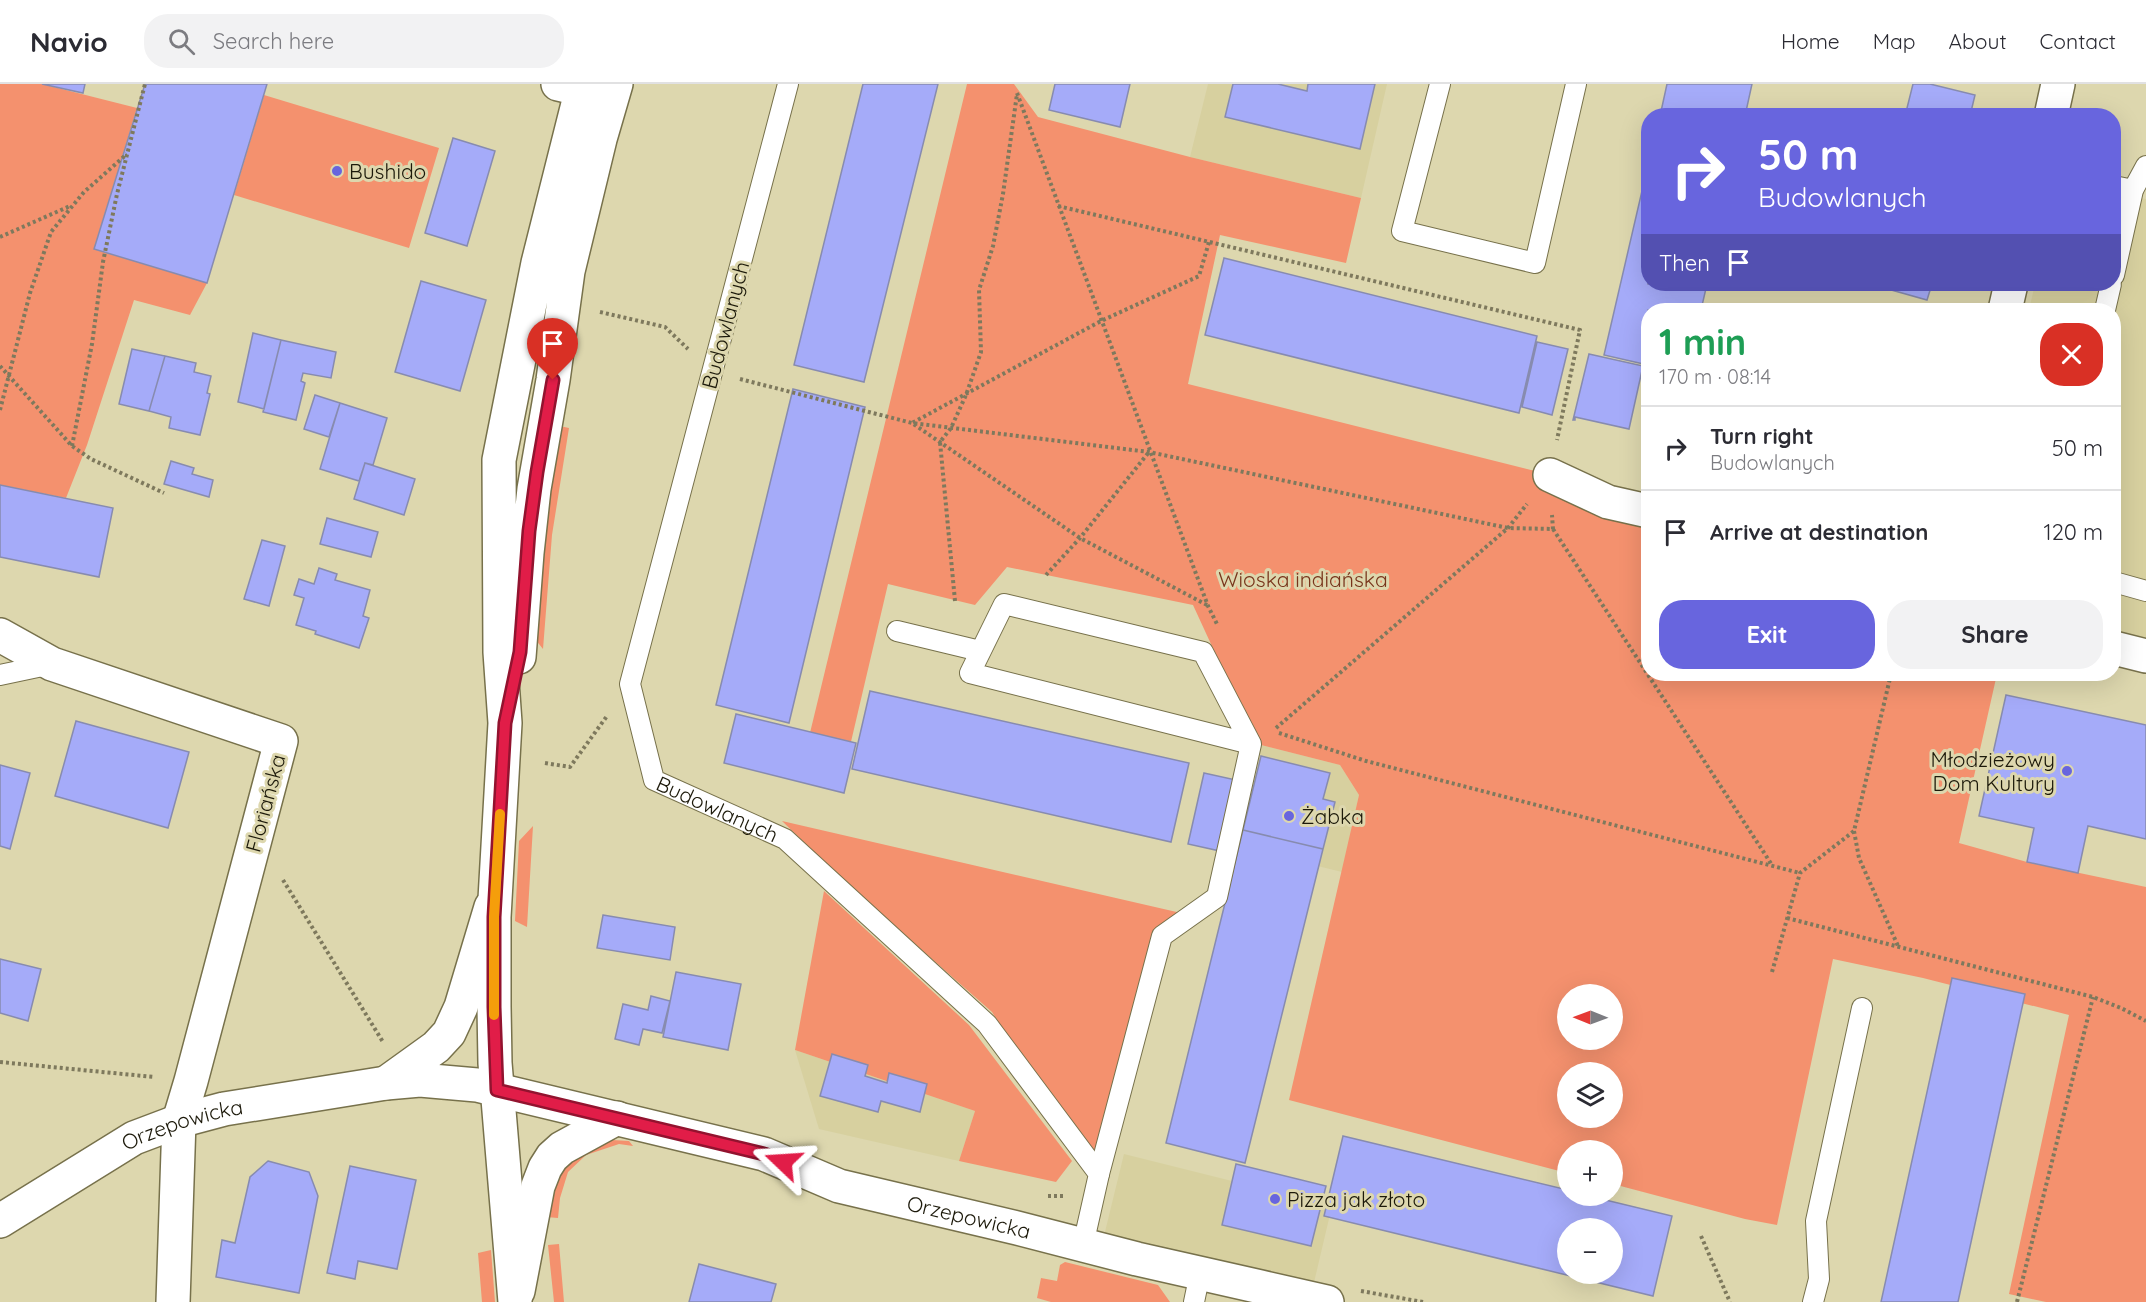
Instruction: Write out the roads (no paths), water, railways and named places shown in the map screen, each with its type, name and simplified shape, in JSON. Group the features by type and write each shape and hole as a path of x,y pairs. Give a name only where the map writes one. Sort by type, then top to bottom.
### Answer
{"street":[{"path":"2052,108 2058,84"},
{"path":"515,1302 497,1090 493,966 505,723 520,652 530,522 553,380 590,88"},
{"path":"1550,475 1608,502 1641,509"},
{"name":"Floriańska","path":"0,635 52,664 281,741 179,1121 173,1302"},
{"path":"2121,650 2146,656"},
{"name":"Orzepowicka","path":"386,1083 436,1047 448,1033 461,1007 495,894"},
{"name":"Orzepowicka","path":"0,1221 134,1138 179,1121 235,1107 386,1083 444,1081 497,1090 764,1154 839,1186 1083,1245 1197,1288 1327,1302"},
{"path":"515,1302 538,1186 545,1168 562,1148 617,1118"}],"lane":[{"name":"Budowlanych","path":"788,84 630,684 654,780 785,839 987,1024 1099,1174"},
{"path":"1440,84 1402,231 1535,262 1576,84"},
{"path":"2121,243 2133,190 2146,166"},
{"path":"2121,187 2133,190"},
{"path":"2121,584 2146,591"},
{"path":"1083,1245 1099,1174 1162,936 1217,897 1251,744 1203,652 1004,604 970,673 1251,744"},
{"path":"897,631 980,651"},
{"path":"0,675 52,664"},
{"path":"1813,1302 1819,1279 1816,1221 1862,1008"}],"place":[{"name":"Bushido","path":"337,171"},
{"name":"Młodzieżowy Dom Kultury","path":"2067,771"},
{"name":"Żabka","path":"1289,816"},
{"name":"Pizza jak złoto","path":"1275,1199"}],"park label":[{"name":"Wioska indiańska","path":"1303,579"}]}
